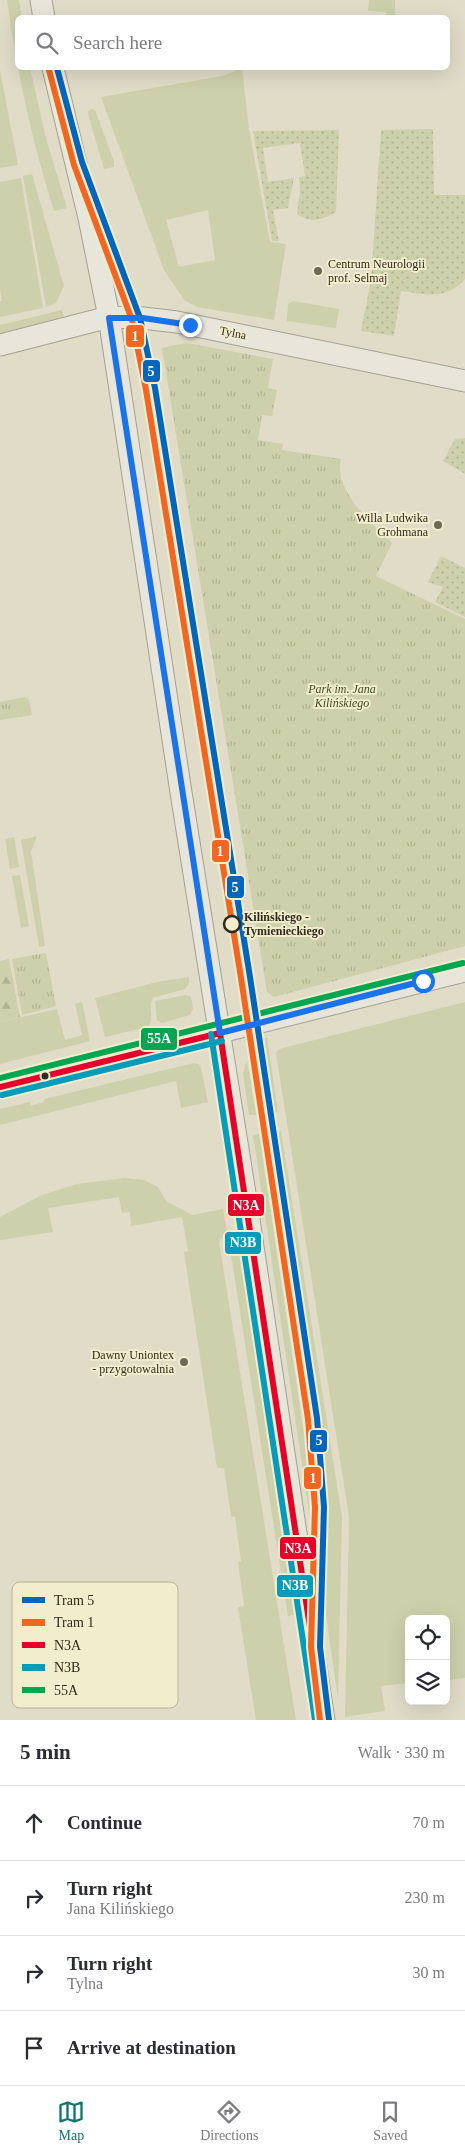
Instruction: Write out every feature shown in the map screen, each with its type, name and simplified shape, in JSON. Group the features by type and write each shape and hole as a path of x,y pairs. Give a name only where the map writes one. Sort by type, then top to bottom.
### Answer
{"street":[{"path":"42,0 44,15"},
{"path":"52,70 89,218 109,318 324,1720"},
{"name":"Tylna","path":"0,345 109,318 143,318 177,322 465,381"},
{"path":"0,1087 465,971"}],"green space":[{"path":"7,0 19,0 22,15 15,15 15,50"},
{"path":"369,0 395,0 395,15 386,15 386,12 368,11"},
{"path":"0,70 18,165 0,168"},
{"path":"18,70 30,70 46,138 67,208 54,211 26,107"},
{"path":"242,70 249,129 270,242 286,244 274,320 197,307 184,300 164,270 101,97 222,76","holes":["208,210 215,260 179,267 166,220"]},
{"path":"95,110 114,161 114,167 104,169 88,114 88,111"},
{"path":"433,129 434,195 465,195 465,279 458,286 443,293 427,294 401,291 394,336 361,331 371,280 381,130"},
{"path":"339,130 336,212 317,220 308,219 297,214 300,190 299,177 305,176 300,143 263,148 268,182 294,178 288,208 273,210 279,241 272,241 253,131"},
{"path":"32,174 64,286 56,303 46,307 23,176"},
{"path":"21,178 43,308 0,317 0,301 2,301 0,289 0,182"},
{"path":"293,301 339,309 336,328 287,321 288,304"},
{"path":"62,310 64,317 0,335 0,325"},
{"name":"Park im. Jana Kilińskiego","path":"186,343 273,359 268,388 277,390 272,416 262,415 258,440 283,444 282,450 341,459 340,471 348,494 356,506 392,543 376,576 465,619 465,946 274,997 267,992 162,348"},
{"path":"465,438 465,474 443,461 455,439"},
{"path":"441,556 465,568 465,617 435,602 443,587 428,582"},
{"path":"25,697 29,700 32,715 0,720 0,702"},
{"path":"37,836 31,852 45,946 39,947 21,840"},
{"path":"14,837 19,867 10,869 5,839"},
{"path":"20,875 29,926 21,928 12,876"},
{"path":"46,953 56,1006 22,1015 12,959"},
{"path":"9,959 20,1017 0,1022 0,961"},
{"path":"189,977 189,983 185,989 153,998 151,1002 151,1020 148,1027 105,1037 95,998 157,982"},
{"path":"186,995 191,997 193,1008 190,1015 162,1023 157,1020 155,1001"},
{"path":"82,1002 90,1041 0,1064 0,1022 57,1009 65,1040 82,1035 75,1004"},
{"path":"465,1002 465,1678 450,1680 450,1615 405,1615 405,1683 381,1686 385,1711 345,1717 349,1517 276,1053 279,1049"},
{"path":"267,1037 278,1112 274,1112 263,1040"},
{"path":"247,1061 256,1115 249,1115 243,1073"},
{"path":"194,1063 199,1064 201,1068 208,1102 181,1108 176,1081 0,1125 0,1109 30,1102 31,1106 44,1102 44,1099"},
{"path":"281,1131 342,1517 338,1699 325,1608 328,1498 324,1446 278,1132"},
{"path":"259,1134 304,1434 310,1518 253,1135"},
{"path":"125,1178 144,1180 158,1187 166,1201 192,1215 223,1209 227,1231 219,1242 296,1720 256,1720 238,1607 244,1606 238,1562 241,1561 235,1517 231,1516 224,1468 217,1468 184,1252 188,1251 182,1217 131,1226 130,1212 122,1213 119,1197 48,1208 53,1232 0,1240 0,1217 42,1195 77,1184"},
{"path":"240,1253 294,1615 288,1616 231,1255"}],"tram line":[{"name":"1","path":"49,70 74,165 132,320 146,390 241,978 308,1419 315,1507 311,1647 320,1720"},
{"name":"5","path":"58,70 82,162 140,318 155,388 250,977 317,1418 324,1507 320,1647 329,1720"}],"transit line":[{"name":"55A","path":"0,1078 463,963"},
{"name":"N3A","path":"220,1033 324,1720"},
{"name":"N3A","path":"0,1087 220,1033"},
{"name":"N3B","path":"211,1034 315,1720"},
{"name":"N3B","path":"2,1095 222,1041"}],"place":[{"name":"Centrum Neurologii prof. Selmaj","path":"318,271"},
{"name":"Willa Ludwika Grohmana","path":"438,525"},
{"name":"Kilińskiego - Tymienieckiego","path":"232,924"},
{"name":"Dawny Uniontex - przygotowalnia","path":"184,1362"}],"route":[{"path":"190,325 143,318 109,318 180,786 220,1033 423,981"}]}
